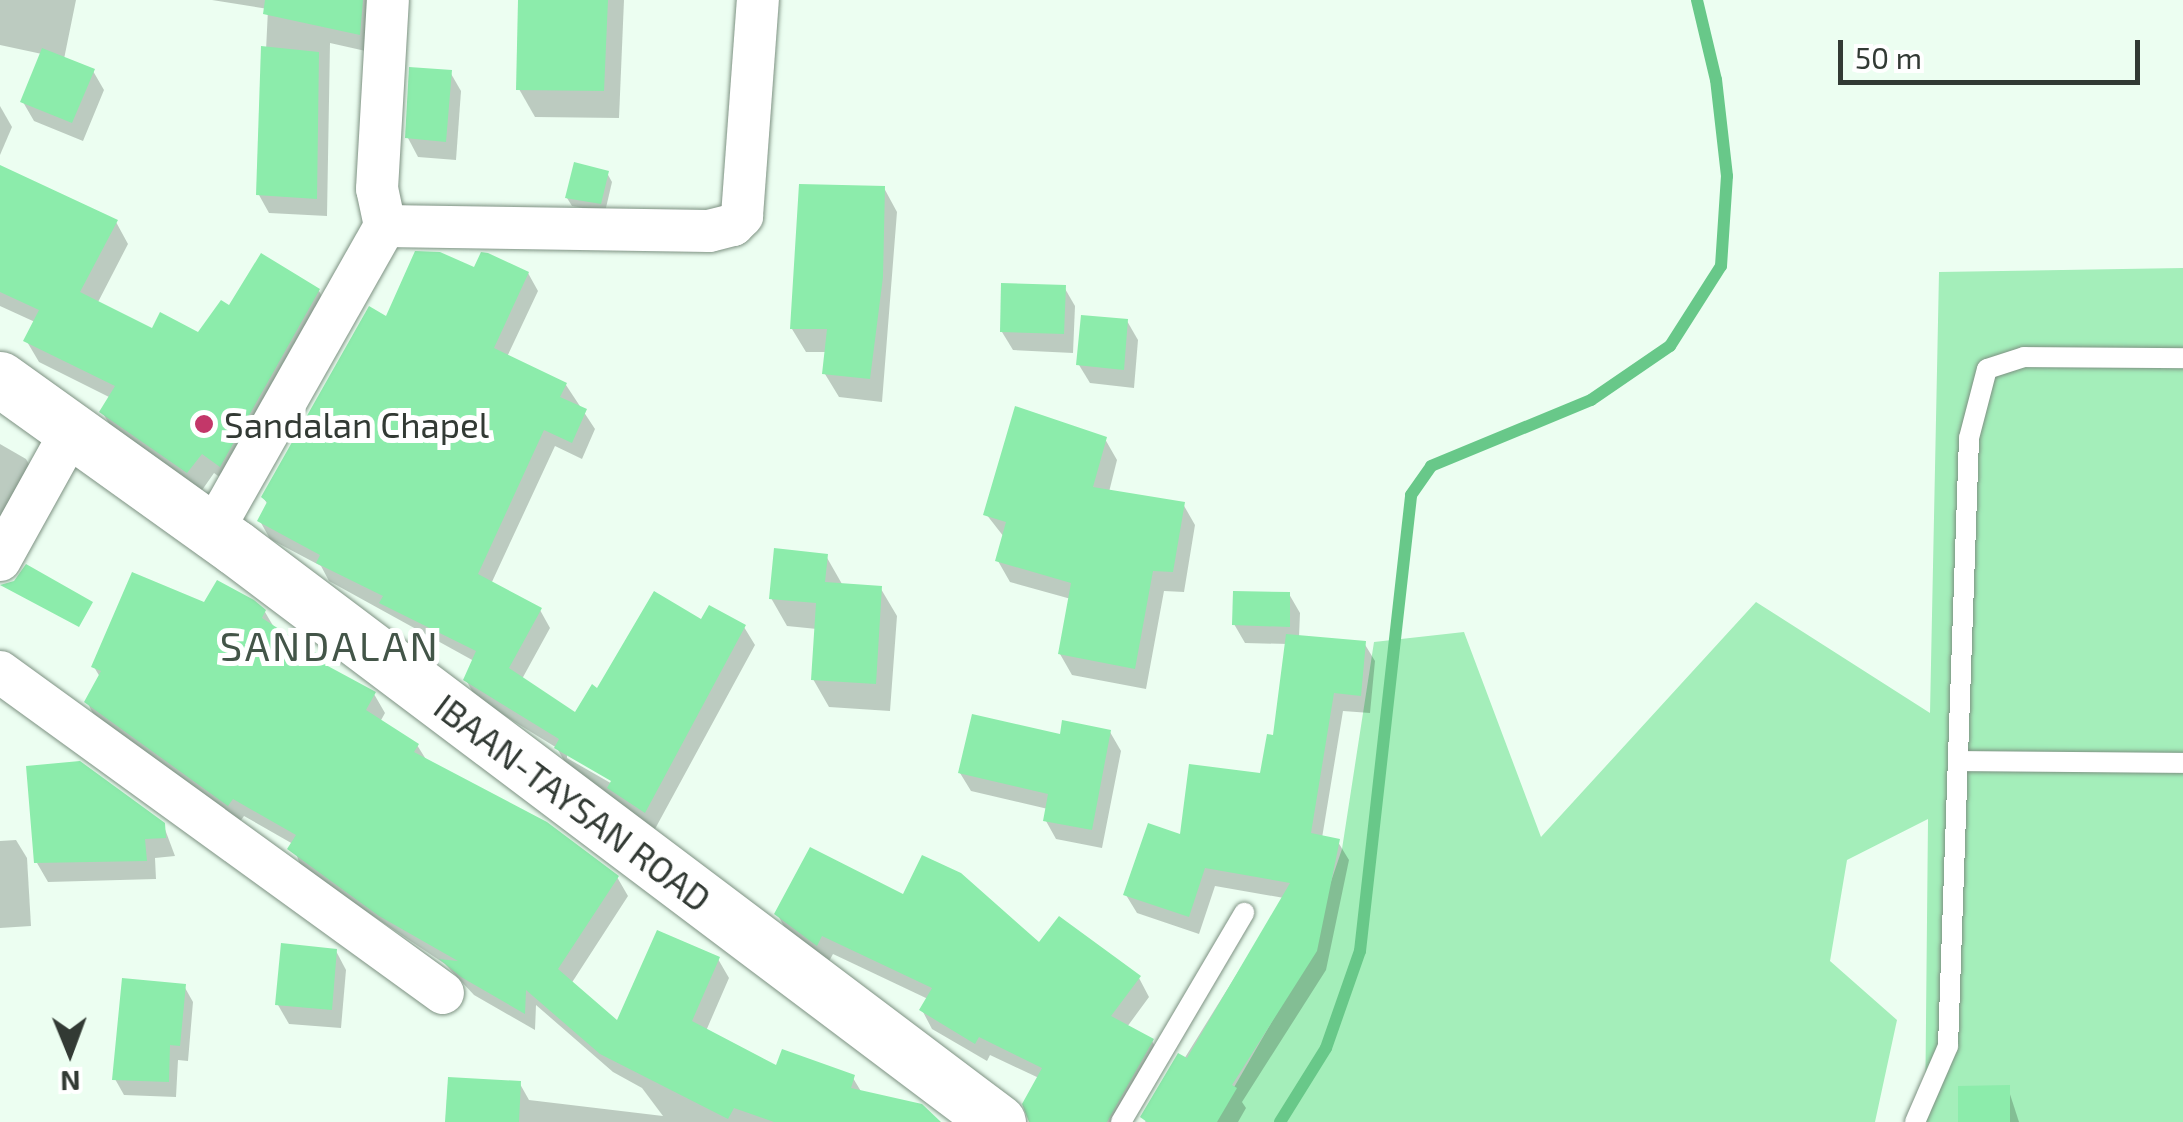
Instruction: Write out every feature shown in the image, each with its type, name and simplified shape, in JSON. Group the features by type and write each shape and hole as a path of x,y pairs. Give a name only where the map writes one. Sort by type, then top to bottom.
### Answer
{"main road":[{"name":"IBAAN-TAYSAN ROAD","path":"0,379 212,530 998,1122"}],"street":[{"path":"212,530 385,226 377,189 388,0"},
{"path":"385,226 709,231 733,225 742,216 758,0"},
{"path":"0,560 72,432"},
{"path":"0,672 443,993"}],"lane":[{"path":"1914,1122 1948,1046 1963,762 1969,438 1987,369 2024,357 2183,358"},
{"path":"1963,762 2183,763"},
{"path":"1121,1122 1244,913"}],"green space":[{"path":"2183,268 2183,1122 1925,1122 1928,819 1847,860 1830,961 1897,1020 1875,1122 1214,1122 1300,973 1342,849 1374,642 1464,632 1541,837 1756,602 1930,713 1939,272"}],"building":[{"path":"265,0 363,0 360,35 263,14"},
{"path":"518,0 608,0 604,91 516,90"},
{"path":"261,46 319,52 317,199 256,195"},
{"path":"42,48 95,69 72,123 20,102"},
{"path":"409,67 452,70 446,142 405,138"},
{"path":"574,162 609,171 601,204 565,198"},
{"path":"0,165 118,220 80,292 152,328 160,312 198,332 221,300 229,305 261,253 320,289 220,467 202,454 187,473 99,412 115,386 23,341 39,310 0,292"},
{"path":"799,184 885,186 883,277 870,379 822,374 827,329 790,329"},
{"path":"415,251 440,252 474,267 481,252 488,253 529,272 494,348 567,383 560,397 587,409 572,443 544,430 478,574 542,608 509,668 575,712 592,684 597,688 654,591 701,619 709,605 746,625 645,813 607,788 611,781 554,748 559,739 463,680 476,651 379,603 383,596 316,563 320,555 257,521 267,502 261,497 369,306 386,316"},
{"path":"1001,283 1066,285 1064,334 1000,332"},
{"path":"1081,315 1128,319 1124,370 1076,365"},
{"path":"1015,406 1107,437 1093,487 1185,502 1173,572 1153,571 1135,669 1058,654 1071,583 995,561 1006,522 983,515"},
{"path":"774,548 828,554 825,582 882,586 876,684 811,680 816,603 769,599"},
{"path":"26,564 93,602 79,627 0,585 14,581"},
{"path":"132,572 204,602 217,580 254,600 266,610 262,618 316,653 313,658 376,692 366,710 419,744 414,752 547,822 619,876 558,969 617,1020 657,930 720,957 692,1021 776,1065 782,1049 855,1075 851,1088 922,1104 941,1122 774,1122 734,1108 728,1119 600,1054 526,990 525,1014 461,977 439,959 458,961 379,916 287,849 296,835 233,799 228,806 84,702 101,671 91,667"},
{"path":"1233,591 1290,592 1290,627 1232,625"},
{"path":"1286,634 1366,641 1361,696 1334,693 1311,833 1340,839 1317,951 1232,1085 1237,1088 1217,1122 1147,1122 1140,1117 1178,1053 1187,1058 1290,883 1205,868 1189,917 1123,895 1148,823 1180,834 1189,764 1260,773 1267,734 1273,735"},
{"path":"972,714 1060,734 1062,720 1111,730 1092,830 1043,821 1048,794 958,773"},
{"path":"80,761 165,823 166,838 145,839 147,861 34,863 26,766"},
{"path":"810,847 903,894 922,855 961,873 1039,942 1059,916 1141,976 1111,1016 1154,1039 1107,1122 1029,1122 1022,1104 1042,1068 979,1037 975,1044 919,1010 932,988 822,936 817,946 774,914"},
{"path":"281,943 337,949 332,1010 275,1005"},
{"path":"122,978 186,984 180,1046 170,1045 169,1082 112,1080"},
{"path":"448,1077 521,1081 519,1122 445,1122"},
{"path":"2010,1085 2010,1122 1958,1122 1958,1086"}],"waterway":[{"path":"1280,1122 1326,1048 1360,951 1411,495 1431,466 1591,400 1670,346 1721,266 1727,176 1716,80 1697,0"}],"place":[{"name":"Sandalan Chapel","path":"204,424"}],"district":[{"name":"SANDALAN","path":"330,645"}]}
